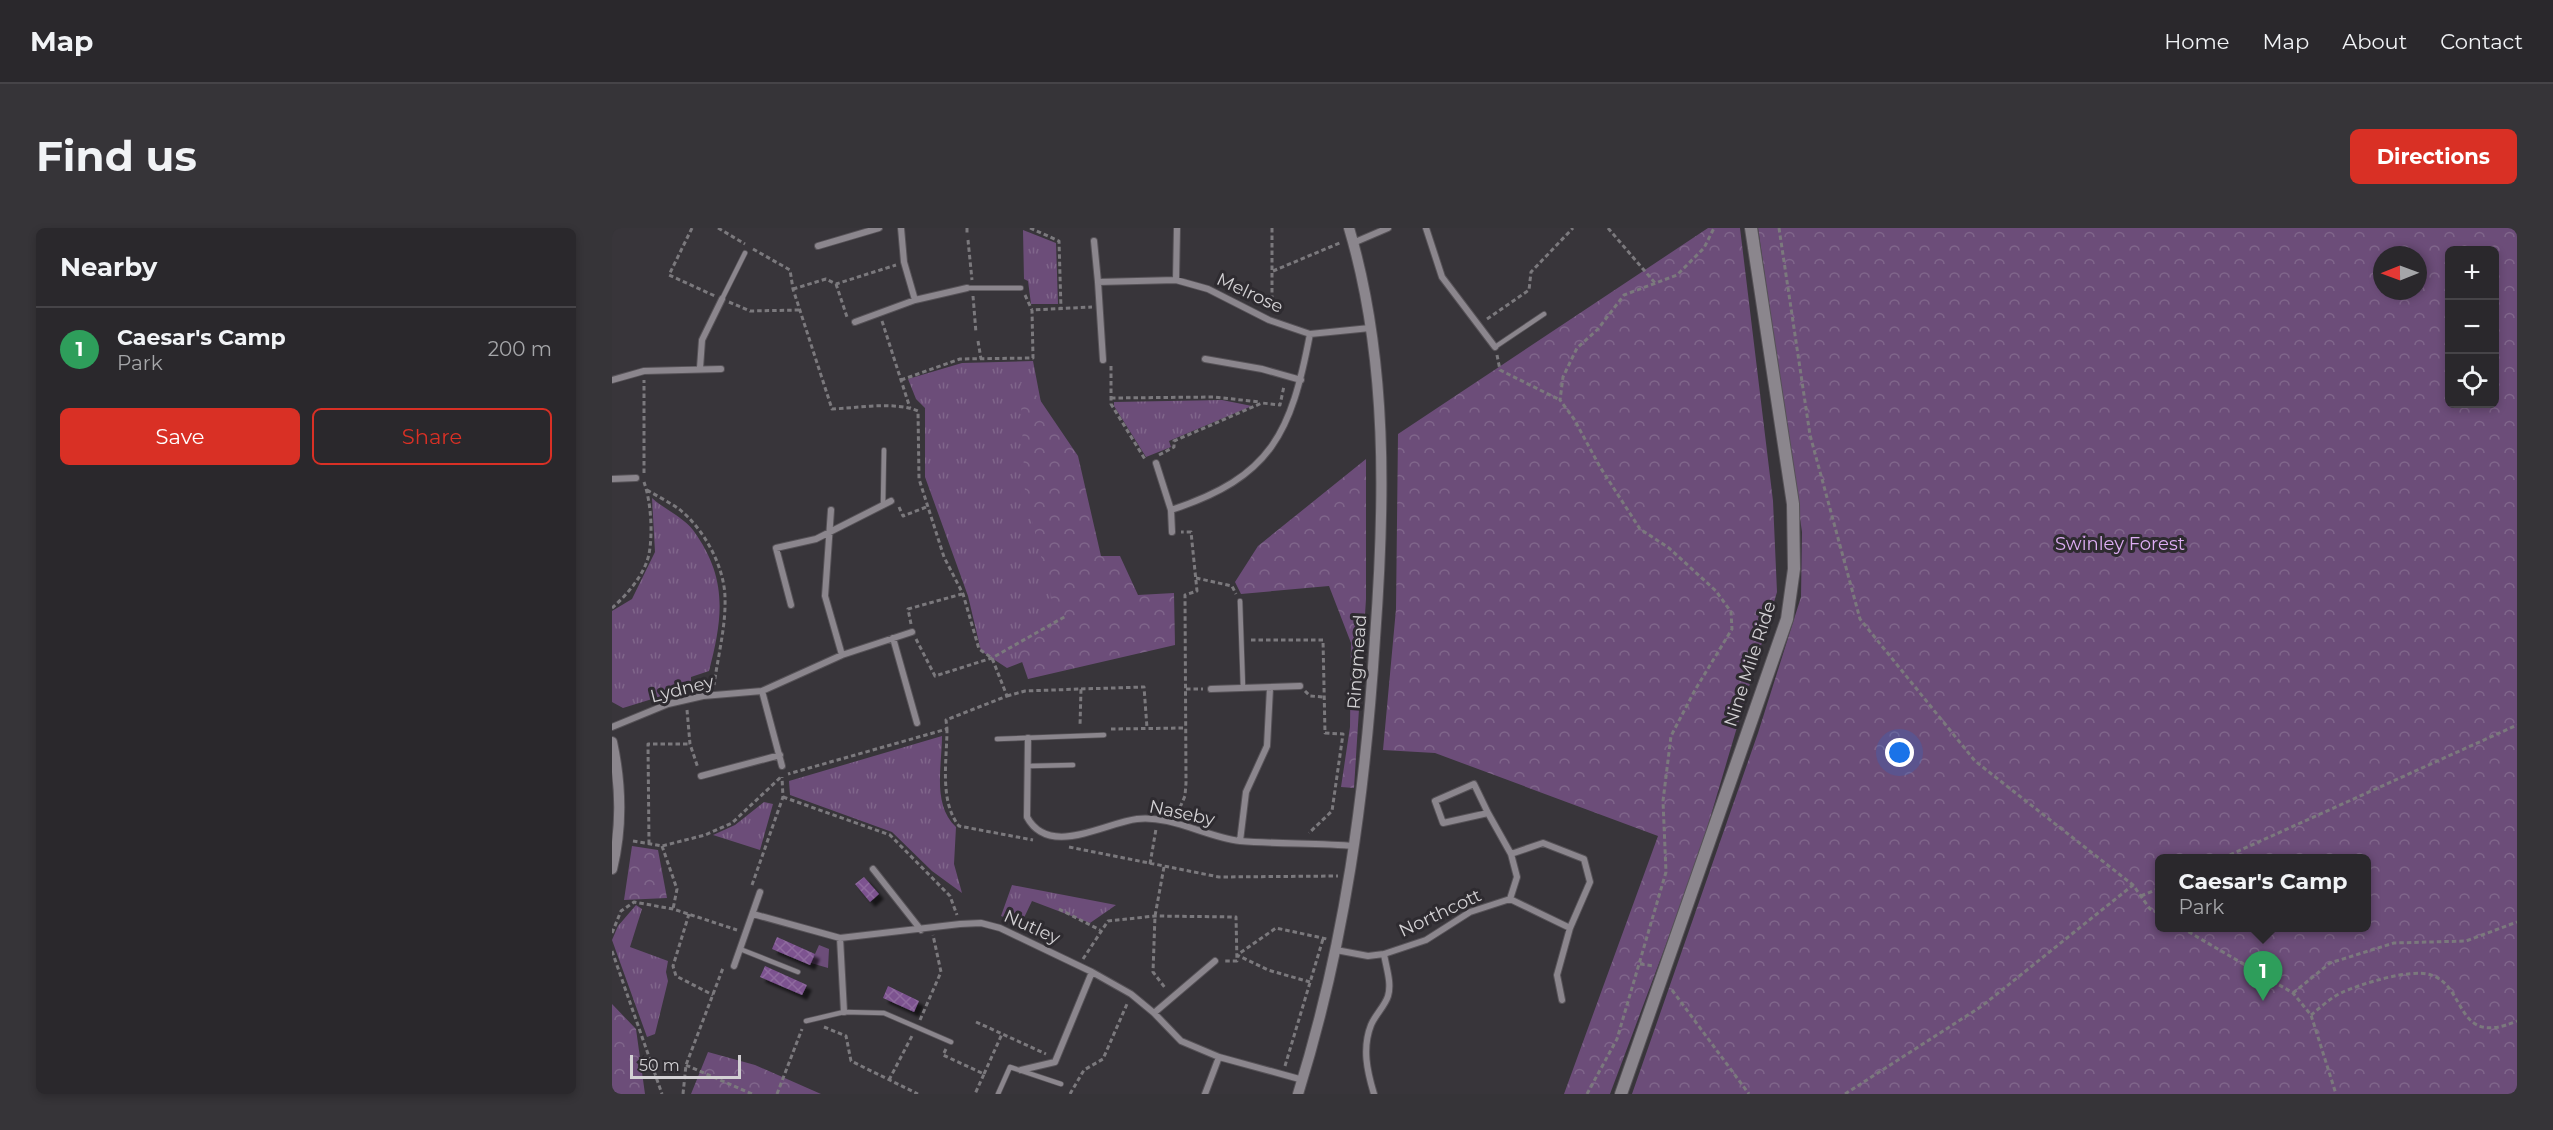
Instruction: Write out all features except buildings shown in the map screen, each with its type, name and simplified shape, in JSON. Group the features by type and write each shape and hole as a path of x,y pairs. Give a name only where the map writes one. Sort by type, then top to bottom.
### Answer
{"main road":[{"name":"Nine Mile Ride","path":"1621,1094 1787,619 1794,569 1793,504 1751,228"}],"street":[{"path":"818,246 879,228"},
{"path":"901,228 904,262 915,300"},
{"path":"1176,280 1177,228"},
{"path":"1351,236 1388,228"},
{"path":"1426,228 1442,276 1495,347"},
{"name":"Ringmead","path":"1298,1094 1337,946 1356,846 1368,756 1382,515 1378,407 1370,328 1351,236"},
{"path":"1094,241 1103,360"},
{"name":"Melrose","path":"1098,282 1176,280 1208,289 1272,321 1310,334 1370,328"},
{"path":"855,322 915,300 967,288"},
{"path":"700,368 702,340 722,299"},
{"path":"1171,510 1207,498 1255,468 1271,449 1290,416 1302,380 1310,334"},
{"path":"1205,359 1302,380"},
{"path":"612,380 644,371 721,369"},
{"path":"1156,463 1171,510 1173,532"},
{"path":"612,479 636,478"},
{"path":"791,605 776,548 816,539 891,501"},
{"path":"831,510 825,596 842,655"},
{"name":"Lydney","path":"612,727 668,704 712,695 762,691 842,655 912,632"},
{"path":"893,638 917,723"},
{"path":"1211,689 1300,686"},
{"name":"Naseby","path":"1240,841 1246,792 1267,746 1270,688"},
{"path":"762,691 782,766"},
{"name":"Naseby","path":"1028,738 1028,817 1033,826 1043,834 1071,837 1138,819 1173,824 1240,841 1356,846"},
{"path":"612,742 619,800 617,843 612,869"},
{"path":"701,776 780,754"},
{"name":"Northcott","path":"1488,813 1443,824 1435,801 1474,784 1511,854 1517,877 1510,899"},
{"path":"1511,854 1543,843 1584,859 1590,882 1570,928 1557,975 1562,1000"},
{"path":"873,869 921,930"},
{"path":"734,966 760,892"},
{"name":"Northcott","path":"1337,946 1368,956 1384,954 1426,940 1470,912 1510,899 1570,928"},
{"name":"Nutley","path":"753,914 840,938 960,924 981,923 1000,928 1079,965 1131,994 1154,1013 1181,1041 1219,1057 1303,1080"},
{"path":"840,938 844,1012"},
{"name":"Northcott","path":"1374,1094 1367,1071 1365,1048 1371,1025 1388,996 1389,983 1384,954"},
{"path":"1154,1013 1215,961"},
{"path":"1021,1070 1054,1062 1092,972"},
{"path":"1205,1094 1219,1057"}],"lane":[{"path":"722,299 745,253"},
{"path":"967,288 1021,288"},
{"path":"1495,347 1544,314"},
{"path":"883,505 884,450"},
{"path":"1240,601 1243,688"},
{"path":"997,739 1104,735"},
{"path":"1029,766 1073,765"},
{"path":"740,950 798,972"},
{"path":"806,1021 844,1012 884,1013 951,1042"},
{"path":"998,1094 1010,1067 1061,1084"}],"path":[{"path":"718,228 790,270 793,289 832,409 910,408 918,411 919,479 944,557 963,594 979,649 992,658 1008,696"},
{"path":"1030,228 1059,242 1061,309"},
{"path":"1272,228 1272,321"},
{"path":"1478,325 1529,290 1531,272 1573,228"},
{"path":"1608,228 1655,283"},
{"path":"1560,400 1563,377 1577,348 1598,328 1624,295 1677,275 1704,248 1714,228"},
{"path":"1779,228 1810,435 1860,619 1975,761 2133,885 2150,909 2155,912"},
{"path":"1273,271 1351,236"},
{"path":"793,289 826,279 836,284 904,262"},
{"path":"836,284 849,324 855,322"},
{"path":"901,380 960,359 1033,358 1032,310 1021,288"},
{"path":"1032,310 1100,306"},
{"path":"880,313 910,408"},
{"path":"978,341 981,359"},
{"path":"1495,347 1500,370 1560,400 1574,419 1600,467 1640,529 1669,548 1716,591 1731,612 1732,630 1695,690 1671,736 1663,801 1666,872 1617,1039 1587,1094"},
{"path":"1103,360 1111,365 1111,404 1146,461 1174,447 1174,441 1262,403"},
{"path":"612,608 629,593 649,555 644,481 644,371"},
{"path":"1111,398 1214,398 1280,405 1286,375"},
{"path":"646,489 679,509 700,530 716,562 725,595 725,614 712,695"},
{"path":"891,501 897,503 903,516 929,506"},
{"path":"1173,532 1191,532 1197,591 1185,594 1185,796 1173,824"},
{"path":"1196,579 1232,586 1240,601"},
{"path":"963,594 908,609 912,632 935,676 992,658 1066,616"},
{"path":"1243,640 1323,640 1325,733 1343,734 1332,812 1299,842"},
{"path":"1300,686 1311,696 1323,696"},
{"path":"1041,841 959,826 953,818 946,798 946,720 1025,691 1144,687 1147,728"},
{"path":"1080,735 1082,689"},
{"path":"1185,689 1211,689"},
{"path":"686,700 690,744 701,776"},
{"path":"2232,854 2517,725"},
{"path":"1104,735 1107,729 1184,728"},
{"path":"633,841 662,846 705,835 732,823 782,776 947,729"},
{"path":"649,844 648,744 690,744"},
{"path":"782,766 783,796 890,835 951,896 960,924"},
{"path":"1149,864 1157,822"},
{"path":"662,846 677,889 673,909"},
{"path":"1063,846 1219,877 1351,875"},
{"path":"1164,867 1155,916 1153,972 1172,998"},
{"path":"1845,1094 1982,1005 2133,885"},
{"path":"2141,896 2155,890"},
{"path":"612,933 621,911 634,902 673,909 737,930"},
{"path":"1059,909 1100,930"},
{"path":"683,1094 686,1065 713,996 676,976 673,966 689,914"},
{"path":"1079,965 1108,921 1155,916 1236,917 1238,961 1215,961"},
{"path":"2293,993 2330,963 2394,943 2466,941 2517,922"},
{"path":"889,1080 941,972 931,928"},
{"path":"1237,955 1276,928 1323,939 1337,946"},
{"path":"2190,932 2293,993 2311,1015 2336,1094"},
{"path":"1283,1074 1323,939"},
{"path":"612,951 662,1094"},
{"path":"1237,955 1268,970 1310,982"},
{"path":"1664,968 1673,994 1749,1094"},
{"path":"2311,1015 2338,994 2362,984 2409,974 2431,974 2445,985 2463,1014 2480,1027 2501,1028 2517,1021"},
{"path":"1070,1094 1084,1070 1103,1059 1131,994"},
{"path":"777,1094 797,1038 806,1021 846,1036 851,1061 918,1094"},
{"path":"976,1022 1056,1058"},
{"path":"975,1094 1002,1034"},
{"path":"951,1042 943,1055 984,1074"},
{"path":"686,1065 752,1094"}],"green space":[{"path":"1708,228 1740,228 1773,501 1777,592 1698,859 1610,1094 1564,1094 1658,836 1435,753 1383,750 1396,609 1398,434"},
{"name":"Swinley Forest","path":"1758,228 2517,228 2517,1094 1632,1094 1758,733 1801,597 1802,532"},
{"path":"1023,230 1056,243 1058,304 1031,304 1028,281 1024,279"},
{"path":"1033,361 1086,637 1007,668 981,651 968,596 925,477 925,408 916,399 908,379 962,363"},
{"path":"1020,381 1038,397 1078,456 1101,556 1120,556 1138,595 1174,593 1175,645 1028,679 1019,653 1053,603 1025,493"},
{"path":"1222,400 1252,406 1169,441 1171,447 1146,457 1114,406 1114,402"},
{"path":"1366,459 1366,599 1354,788 1341,787 1350,727 1351,643 1329,586 1241,594 1235,582 1258,546"},
{"path":"652,498 689,525 704,548 717,581 719,615 717,633 709,671 691,677 691,687 623,708 612,702 612,611 632,599 655,552"},
{"path":"942,736 941,796 944,808 956,827 954,864 962,893 932,871 892,832 790,795 789,781"},
{"path":"764,802 773,804 760,850 713,835 735,825"},
{"path":"632,846 658,850 667,898 624,900"},
{"path":"1012,885 1116,905 1090,923 1032,901 1021,924 1001,916"},
{"path":"636,905 642,909 630,947 668,961 666,972 668,981 655,1034 647,1037 612,940 618,926"},
{"path":"819,945 829,949 828,968 811,963"},
{"path":"612,1004 636,1029 645,1094 612,1094"},
{"path":"708,1052 755,1065 821,1094 691,1094"}],"place":[{"name":"Caesar's Camp","path":"2263,1001"}]}
